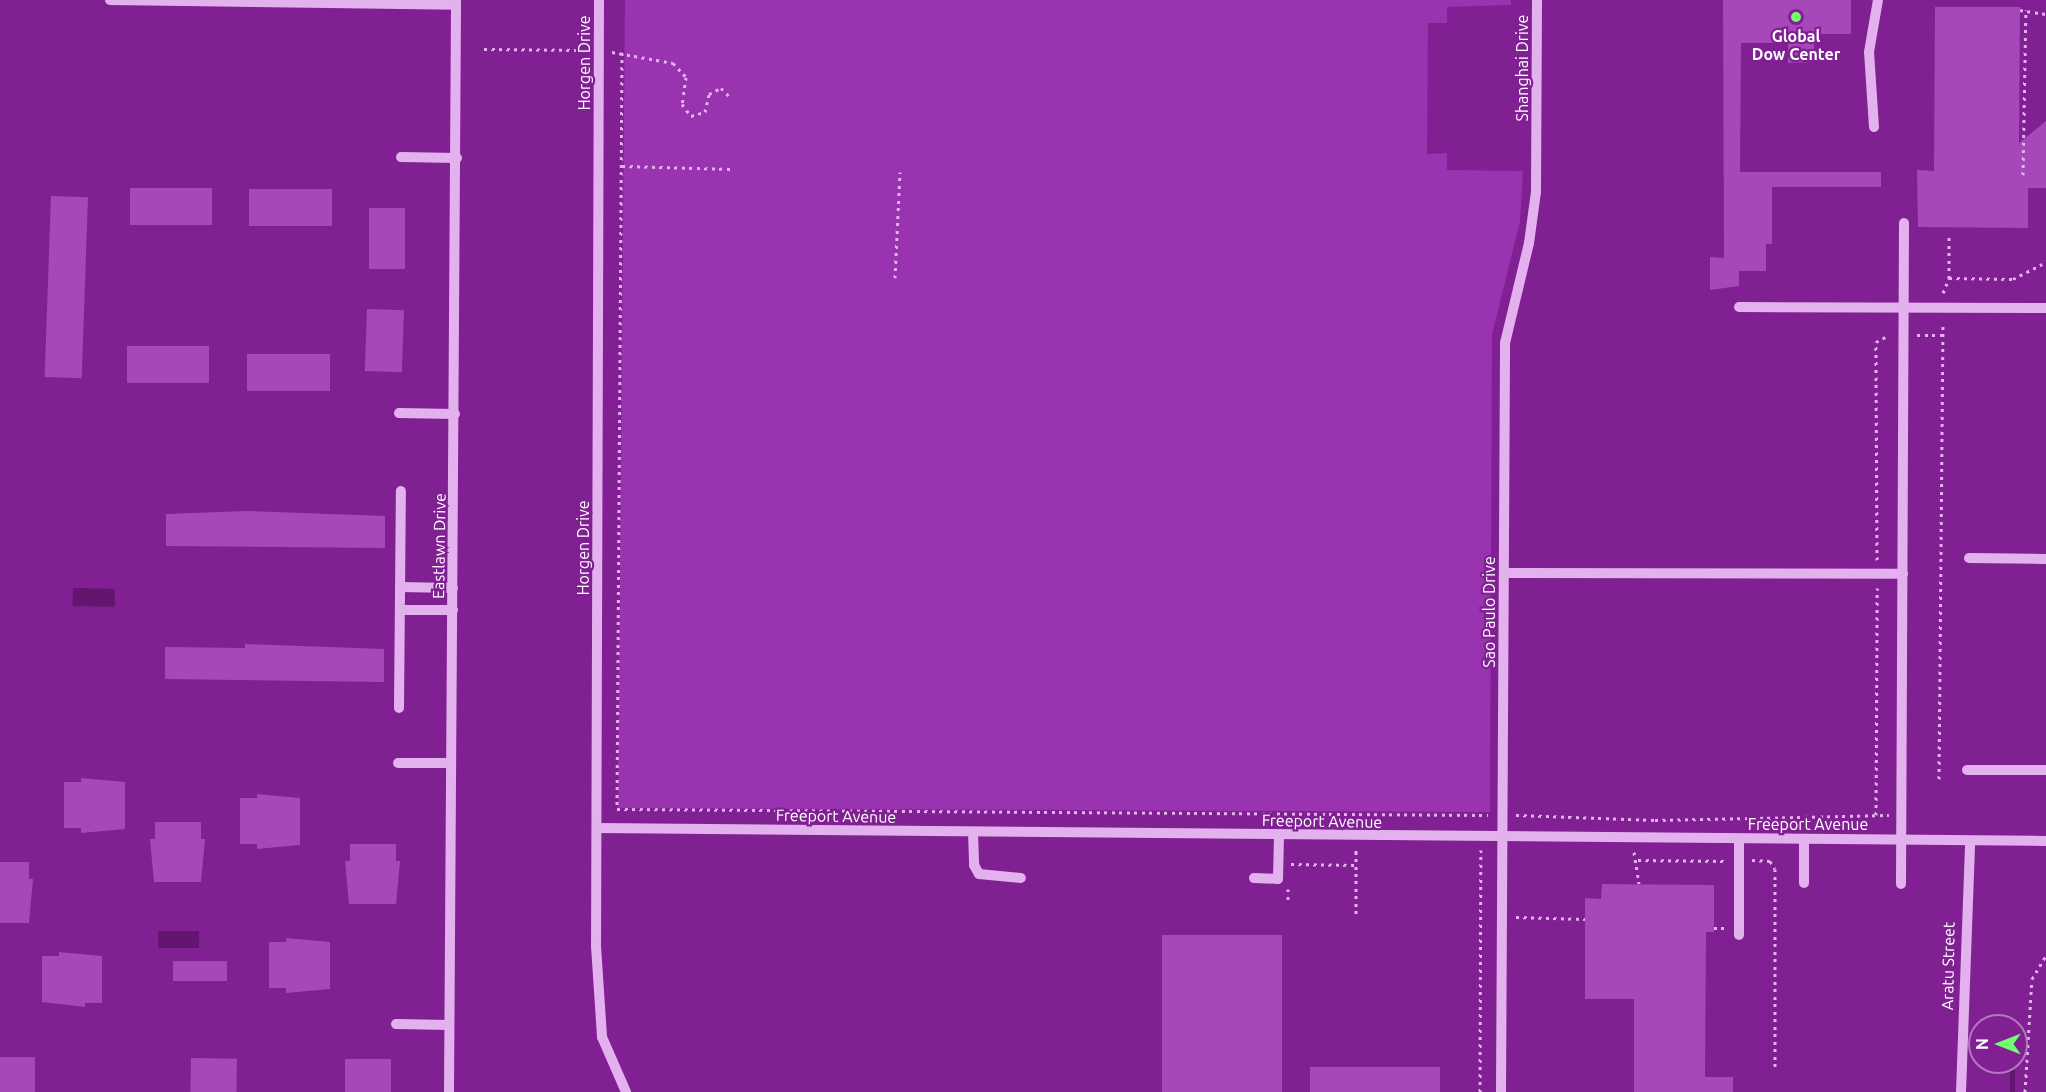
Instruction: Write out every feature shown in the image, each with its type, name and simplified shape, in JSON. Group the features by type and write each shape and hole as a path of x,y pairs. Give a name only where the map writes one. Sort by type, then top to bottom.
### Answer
{"street":[{"path":"110,0 456,3"},
{"name":"Horgen Drive","path":"599,0 598,828 602,1037 626,1092"},
{"name":"Shanghai Drive","path":"1537,0 1537,136"},
{"path":"1874,128 1869,52 1878,0"},
{"name":"Eastlawn Drive","path":"448,1092 457,158 456,3"},
{"name":"Sao Paulo Drive","path":"1501,1092 1505,344 1532,227 1537,136"},
{"path":"401,158 457,158"},
{"path":"1901,884 1904,223"},
{"path":"1739,307 2046,308"},
{"path":"399,413 455,414"},
{"path":"399,708 401,491"},
{"path":"1969,558 2046,559"},
{"path":"1504,573 1903,574"},
{"path":"400,587 453,588"},
{"path":"400,610 453,610"},
{"path":"398,763 451,763"},
{"path":"1967,770 2046,770"},
{"name":"Freeport Avenue","path":"598,828 1804,840 2046,840"},
{"path":"973,832 974,865 979,874 1021,878"},
{"path":"1254,879 1278,879 1279,835"},
{"path":"1739,839 1739,935"},
{"path":"1804,840 1804,883"},
{"name":"Aratu Street","path":"1961,1092 1970,841"},
{"path":"396,1024 449,1025"}],"path":[{"path":"2020,10 2046,14"},
{"path":"2023,175 2026,10"},
{"path":"484,49 598,50 622,52 673,63 686,77 682,104 690,116 705,112 708,94 721,88 731,98"},
{"path":"622,52 617,809 1502,815 1655,820 1901,815"},
{"path":"622,166 732,169"},
{"path":"896,278 900,172"},
{"path":"1939,779 1942,322 1949,278 1949,234"},
{"path":"1949,278 2013,279 2046,262"},
{"path":"1942,322 1951,322"},
{"path":"1356,914 1357,814"},
{"path":"1480,1092 1482,815"},
{"path":"1638,860 1770,861 1775,869 1775,1068"},
{"path":"1726,861 1726,872"},
{"path":"1288,873 1288,864 1356,865"},
{"path":"1288,883 1288,902"},
{"path":"1502,916 1585,919"},
{"path":"1727,917 1727,935"},
{"path":"1714,928 1727,928"},
{"path":"2025,1092 2032,979 2046,956"}],"shaded area":[{"path":"625,0 1511,0 1511,5 1447,7 1447,23 1428,23 1427,154 1447,153 1447,170 1523,171 1520,221 1492,335 1490,812 618,808"},
{"path":"73,588 115,589 115,607 73,606"},
{"path":"158,931 199,931 199,948 158,948"}],"building":[{"path":"1723,0 1851,0 1851,34 1814,34 1814,62 1788,63 1788,43 1741,43 1740,172 1881,172 1881,187 1772,187 1772,244 1766,244 1766,271 1739,271 1739,286 1710,290 1710,257 1724,258"},
{"path":"1935,7 2020,7 2019,143 2046,121 2046,188 2028,188 2028,228 1918,227 1917,170 1934,171"},
{"path":"130,188 212,188 212,225 130,225"},
{"path":"249,189 332,189 332,226 249,226"},
{"path":"51,196 88,197 82,378 45,377"},
{"path":"369,208 405,208 405,269 369,269"},
{"path":"367,309 404,310 402,372 365,371"},
{"path":"127,346 209,346 209,383 127,383"},
{"path":"247,354 330,354 330,391 247,391"},
{"path":"246,511 385,516 385,548 166,546 166,514"},
{"path":"245,644 384,649 384,682 165,679 165,647 245,648"},
{"path":"81,778 125,782 125,829 81,833 81,828 64,828 64,782 81,782"},
{"path":"257,794 300,798 300,845 257,849 257,844 240,844 240,798 257,798"},
{"path":"155,822 201,822 201,839 205,839 201,882 154,882 150,839 155,839"},
{"path":"350,844 396,844 396,861 400,861 396,904 349,904 345,861 350,861"},
{"path":"0,862 29,862 29,879 33,879 29,923 0,923"},
{"path":"1602,884 1714,885 1714,932 1706,932 1705,1077 1733,1077 1733,1092 1634,1092 1634,999 1585,999 1585,898 1601,899"},
{"path":"1162,935 1282,935 1282,1092 1162,1092"},
{"path":"286,938 330,942 330,989 286,993 286,988 269,988 269,942 286,942"},
{"path":"59,952 102,956 102,1003 85,1003 85,1007 42,1002 42,956 59,956"},
{"path":"173,961 227,961 227,981 173,981"},
{"path":"0,1057 35,1057 35,1092 0,1092"},
{"path":"191,1058 237,1059 236,1092 190,1092"},
{"path":"345,1059 391,1059 391,1092 345,1092"},
{"path":"1310,1067 1440,1067 1440,1092 1310,1092"}],"waterway":[{"path":"2012,1074 2012,1092"}],"place":[{"name":"Global Dow Center","path":"1796,17"}]}
